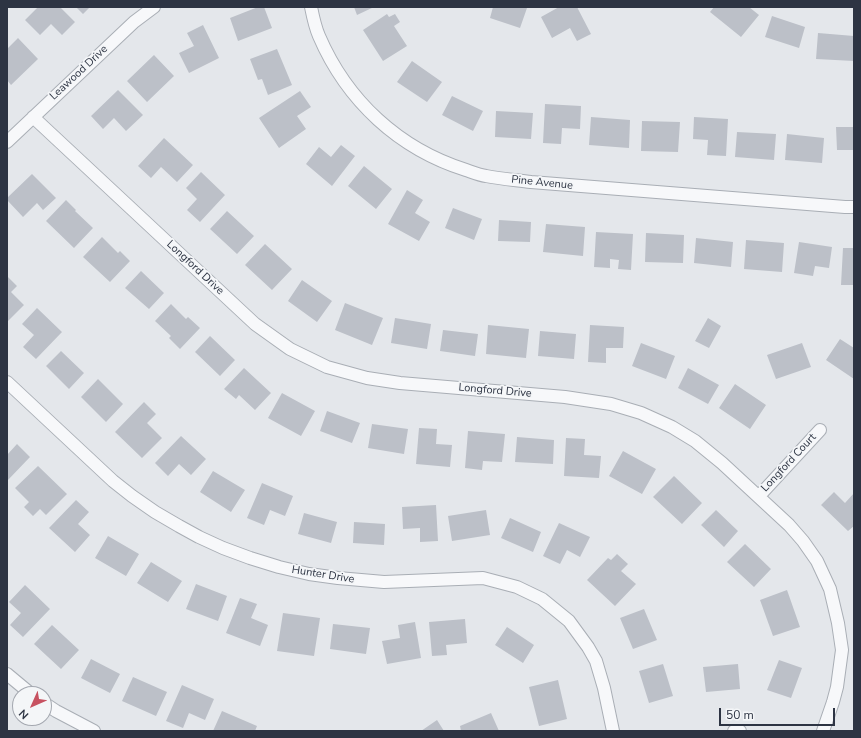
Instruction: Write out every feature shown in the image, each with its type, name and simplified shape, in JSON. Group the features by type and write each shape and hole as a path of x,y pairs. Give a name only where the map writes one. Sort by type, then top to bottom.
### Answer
{"street":[{"name":"Leawood Drive","path":"7,142 134,22 154,7"},
{"name":"Pine Avenue","path":"310,7 319,35 333,64 354,94 379,121 412,147 449,165 486,176 532,182 854,207"},
{"name":"Longford Drive","path":"33,117 255,324 290,349 327,367 367,378 400,383 565,398 611,404 641,413 672,427 695,441 759,496 804,541 817,561 830,589 838,623 842,650 835,694 823,731"},
{"name":"Hunter Drive","path":"7,382 113,481 132,496 179,526 222,548 257,561 309,574 384,582 483,578 517,587 542,599 569,621 588,647 596,661 604,688 613,731"},
{"name":"Longford Court","path":"759,496 820,430"},
{"path":"7,674 21,686"},
{"path":"52,708 94,731"},
{"path":"734,731 740,731"}],"building":[{"path":"38,7 60,7 75,22 62,35 51,24 40,35 25,20"},
{"path":"76,7 90,7 83,14"},
{"path":"258,7 264,7 272,28 238,41 230,18"},
{"path":"354,7 374,7 357,15"},
{"path":"493,7 527,8 520,28 490,18"},
{"path":"559,7 577,7 591,34 577,41 570,28 552,38 541,17"},
{"path":"714,7 749,7 759,15 741,37 710,12"},
{"path":"387,14 389,17 395,14 400,22 394,26 407,46 383,61 363,30"},
{"path":"772,16 805,27 799,48 765,37"},
{"path":"203,25 219,58 189,73 179,53 194,46 187,33"},
{"path":"818,33 854,36 854,61 816,59"},
{"path":"18,38 38,59 11,85 7,80 7,49"},
{"path":"277,49 292,85 268,95 262,79 258,80 250,59"},
{"path":"154,55 174,76 147,102 127,81"},
{"path":"412,61 442,82 427,102 397,82"},
{"path":"118,90 143,115 126,131 114,118 103,129 91,116"},
{"path":"300,91 311,107 297,116 306,129 279,148 259,118"},
{"path":"452,96 483,111 473,131 442,115"},
{"path":"545,104 581,106 580,129 562,128 561,144 543,143"},
{"path":"496,111 533,113 531,139 495,137"},
{"path":"591,117 630,120 629,148 589,145"},
{"path":"694,117 728,119 726,156 707,155 708,140 693,139"},
{"path":"642,121 680,122 678,152 641,151"},
{"path":"836,127 854,127 854,150 837,150"},
{"path":"737,132 776,134 774,160 735,157"},
{"path":"787,134 824,138 822,163 785,160"},
{"path":"164,138 193,165 177,182 161,167 151,178 138,166"},
{"path":"341,145 355,156 332,186 306,164 319,147 331,157"},
{"path":"364,166 392,189 376,209 348,186"},
{"path":"201,172 225,195 200,222 187,210 197,199 186,188"},
{"path":"32,174 56,198 43,210 37,203 23,217 7,200 7,198"},
{"path":"407,190 423,200 415,213 430,222 419,241 388,224"},
{"path":"66,200 93,228 74,248 46,221"},
{"path":"453,208 482,219 474,240 445,228"},
{"path":"227,211 254,236 237,254 210,229"},
{"path":"499,220 531,222 530,242 498,241"},
{"path":"546,224 585,227 583,256 543,252"},
{"path":"596,232 633,234 631,270 618,269 619,260 610,259 610,268 594,267"},
{"path":"646,233 684,235 683,263 645,262"},
{"path":"102,237 118,253 120,251 130,261 110,282 83,257"},
{"path":"696,238 733,242 731,267 694,263"},
{"path":"746,240 784,243 782,272 744,269"},
{"path":"799,242 832,247 829,268 815,266 813,276 794,273"},
{"path":"265,244 292,269 272,290 245,265"},
{"path":"843,248 854,248 854,285 841,285"},
{"path":"141,271 164,293 149,309 125,288"},
{"path":"7,276 17,286 11,292 24,305 7,322"},
{"path":"302,280 332,301 317,322 288,301"},
{"path":"345,303 383,318 372,345 335,330"},
{"path":"171,304 186,319 188,317 200,328 180,349 169,338 171,336 155,321"},
{"path":"37,308 62,332 36,359 23,347 34,335 22,324"},
{"path":"395,318 431,324 427,349 391,343"},
{"path":"708,318 721,326 709,348 695,341"},
{"path":"488,325 529,329 526,358 486,354"},
{"path":"590,325 624,327 623,348 606,348 606,363 588,362"},
{"path":"443,330 478,334 475,356 440,351"},
{"path":"540,331 576,334 574,359 538,356"},
{"path":"210,336 235,360 220,376 195,352"},
{"path":"840,339 854,348 854,379 826,360"},
{"path":"641,343 675,356 666,379 632,366"},
{"path":"802,343 811,367 776,379 767,355"},
{"path":"61,351 84,373 69,389 46,366"},
{"path":"244,368 271,393 255,410 239,395 236,399 224,389"},
{"path":"688,368 719,385 708,404 678,388"},
{"path":"98,379 123,404 106,422 81,397"},
{"path":"735,384 766,405 750,429 719,408"},
{"path":"282,393 315,411 301,436 268,418"},
{"path":"144,402 156,414 147,423 162,438 142,458 115,432"},
{"path":"327,411 360,423 352,443 320,431"},
{"path":"372,424 408,429 404,454 368,448"},
{"path":"419,428 437,429 436,444 452,445 450,467 416,464"},
{"path":"468,431 505,434 502,462 483,461 482,470 465,468"},
{"path":"181,436 206,459 191,475 179,464 168,476 155,463"},
{"path":"517,437 554,440 553,464 515,462"},
{"path":"566,438 585,439 584,455 601,456 599,478 564,476"},
{"path":"17,444 30,457 7,481 7,455"},
{"path":"623,451 656,469 642,494 609,476"},
{"path":"38,466 67,494 46,515 40,509 33,516 24,507 29,502 15,488"},
{"path":"213,471 245,490 231,512 200,492"},
{"path":"674,476 702,503 682,524 653,497"},
{"path":"262,483 293,496 285,516 270,510 264,525 247,518"},
{"path":"834,492 845,503 854,493 854,526 848,531 821,505"},
{"path":"76,500 89,512 78,524 90,535 75,552 49,528"},
{"path":"436,505 438,541 420,542 420,528 403,529 402,507"},
{"path":"486,510 490,535 452,541 448,516"},
{"path":"716,510 738,531 724,547 701,525"},
{"path":"304,513 337,522 331,543 298,534"},
{"path":"510,518 541,532 533,552 501,538"},
{"path":"354,522 385,524 384,545 353,543"},
{"path":"559,523 590,537 580,557 567,550 560,564 543,556"},
{"path":"108,536 139,554 126,576 95,558"},
{"path":"745,544 771,569 754,587 727,562"},
{"path":"617,554 628,564 621,571 636,584 615,606 587,580 608,558 611,560"},
{"path":"151,562 182,581 168,602 137,583"},
{"path":"196,584 227,596 218,621 186,609"},
{"path":"25,585 50,609 23,637 10,625 21,613 9,602"},
{"path":"787,590 800,627 773,636 760,600"},
{"path":"240,598 257,604 251,618 268,625 260,646 226,633"},
{"path":"644,609 657,640 633,649 620,618"},
{"path":"283,613 320,618 314,656 277,651"},
{"path":"465,619 467,643 446,645 447,655 432,656 429,622"},
{"path":"415,622 421,658 387,664 382,641 400,638 398,625"},
{"path":"333,624 370,628 366,654 330,649"},
{"path":"52,625 79,650 61,669 34,644"},
{"path":"507,627 534,645 523,663 495,645"},
{"path":"91,659 120,674 110,693 81,678"},
{"path":"779,660 802,668 791,698 767,690"},
{"path":"663,664 673,696 649,703 639,671"},
{"path":"738,664 740,689 706,692 703,667"},
{"path":"133,677 167,692 156,716 122,701"},
{"path":"558,680 567,719 539,726 529,687"},
{"path":"182,685 214,699 205,720 189,713 183,728 166,721"},
{"path":"222,711 257,726 255,731 213,731"},
{"path":"491,713 499,731 461,731 460,726"},
{"path":"437,720 444,731 421,731"}]}
